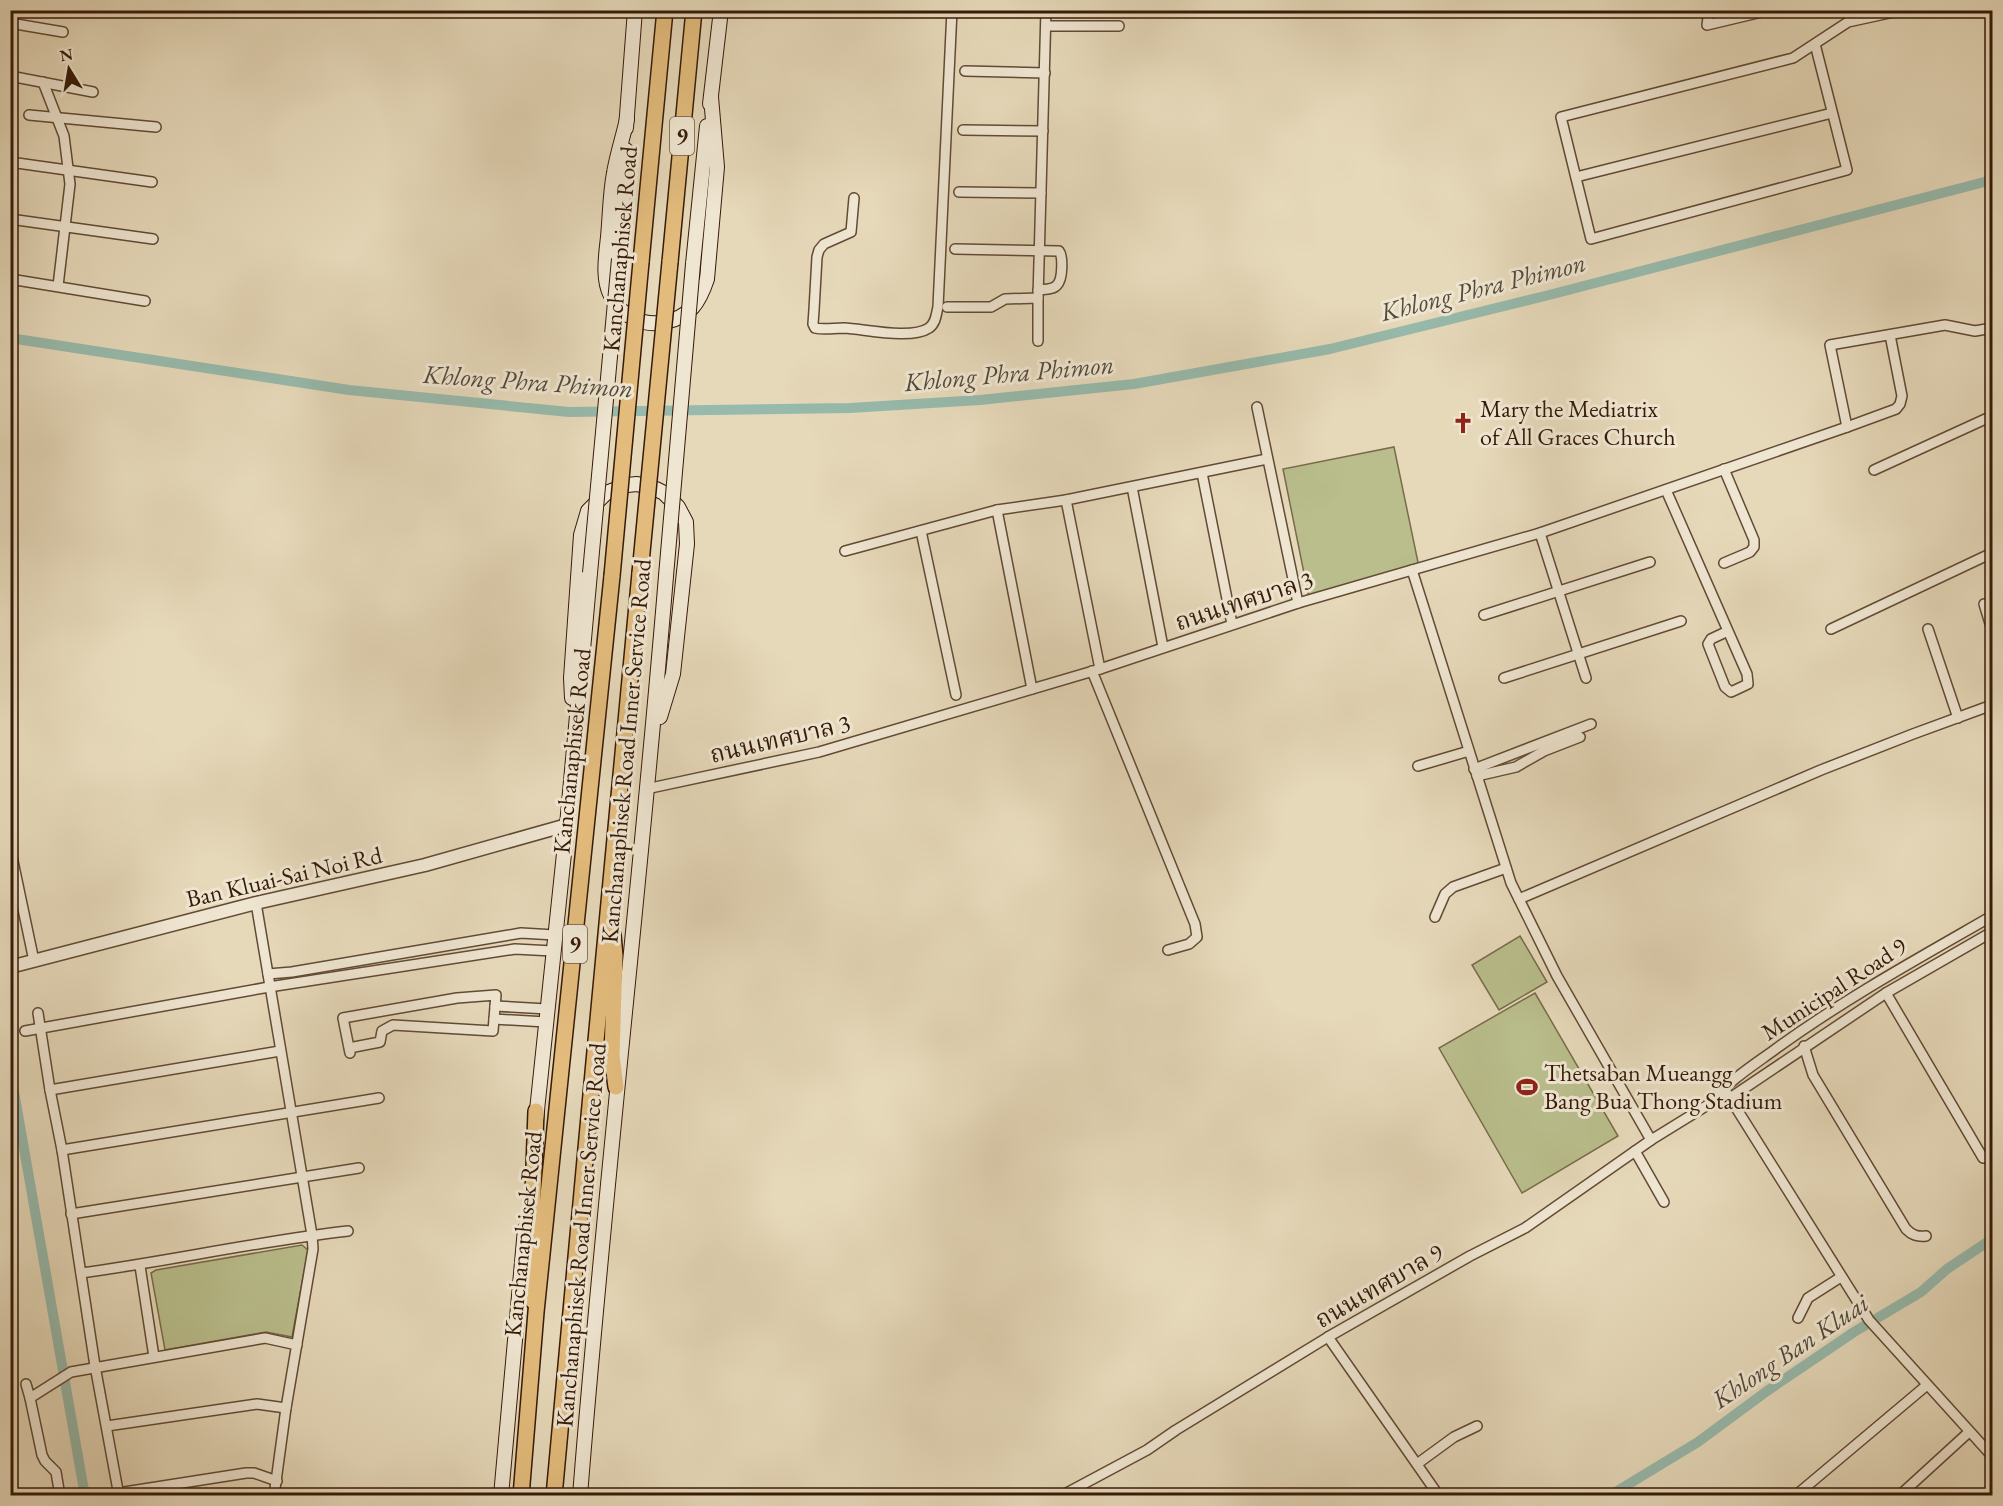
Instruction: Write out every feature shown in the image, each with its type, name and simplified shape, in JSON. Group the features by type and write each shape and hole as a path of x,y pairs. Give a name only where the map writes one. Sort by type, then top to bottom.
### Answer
{"highway":[{"name":"Kanchanaphisek Road","path":"521,1496 537,1312 612,576 665,10"},
{"name":"Kanchanaphisek Road","path":"554,1496 576,1237 694,10"},
{"path":"609,906 615,956 612,1056 616,1087"},
{"path":"536,1112 530,1293 537,1312"}],"main road":[{"path":"501,1496 536,1112 567,825 619,259 635,10"},
{"name":"Kanchanaphisek Road Inner Service Road","path":"580,1496 595,1303 652,740 693,264 721,10"},
{"path":"627,119 614,174 605,271 610,296 623,312 638,320 657,324 676,320 691,310 701,297 707,279 717,167 711,97"},
{"path":"575,739 571,678 581,535 588,512 606,493 627,485 637,484 664,493 678,507 686,522 687,544 673,674 652,740"}],"street":[{"path":"854,198 851,232 825,244 817,257 813,324 815,328 843,328 897,334 924,330 936,319 938,307 952,10"},
{"path":"972,10 1046,11 1038,341"},
{"path":"1709,10 1707,25 1770,10"},
{"path":"1815,44 1847,170 1591,239 1561,117 1793,58 1848,22 1903,10"},
{"path":"10,23 63,32"},
{"path":"1046,26 1119,26"},
{"path":"965,71 1045,73"},
{"path":"10,76 93,92"},
{"path":"43,82 64,136 70,184 58,286"},
{"path":"1575,177 1832,112"},
{"path":"29,115 156,127"},
{"path":"963,130 1043,131"},
{"path":"10,162 152,182"},
{"path":"959,192 1041,193"},
{"path":"10,219 153,239"},
{"path":"947,308 991,307 1005,299 1038,294 1057,286 1060,281 1062,256 1059,251 955,249"},
{"path":"10,279 145,301"},
{"path":"1847,427 1830,345 1946,325 1966,329 1992,328"},
{"name":"ถนนเทศบาล 3","path":"646,789 819,752 1096,670 1298,603 1540,533 1847,427 1896,409 1900,404 1902,396 1890,335"},
{"path":"1257,407 1298,603"},
{"path":"1874,470 1992,416"},
{"path":"845,551 997,510 1066,500 1267,459"},
{"path":"1724,469 1754,540 1754,547 1750,552 1724,563"},
{"path":"1202,473 1232,624"},
{"path":"1132,487 1163,647"},
{"path":"1666,490 1728,631 1749,681 1744,687 1731,692 1725,687 1708,644 1711,639 1728,631"},
{"path":"1066,500 1096,670 1196,924 1197,936 1194,941 1168,950"},
{"path":"997,510 1032,689"},
{"path":"921,531 956,695"},
{"path":"1540,533 1586,678"},
{"path":"1831,629 1992,553"},
{"path":"1484,615 1650,562"},
{"path":"1412,570 1506,868 1557,976 1651,1140"},
{"path":"1984,604 1992,630"},
{"path":"1504,678 1681,621"},
{"path":"1928,629 1958,718"},
{"path":"1519,899 1810,775 1992,705"},
{"path":"1476,773 1591,724"},
{"path":"1476,773 1516,767 1544,751 1580,738"},
{"path":"1418,766 1469,751"},
{"name":"Ban Kluai-Sai Noi Rd","path":"13,966 256,903 425,865 567,825"},
{"path":"10,847 34,961"},
{"path":"1435,917 1445,894 1453,887 1506,868"},
{"path":"256,903 292,1110 313,1249 286,1408 274,1496"},
{"name":"Municipal Road 9","path":"1711,1103 1723,1087 1809,1025 1877,981 1992,916"},
{"name":"Municipal Road 9","path":"1711,1103 1730,1098 1886,993 1992,932"},
{"path":"268,974 292,972 521,933 555,935"},
{"path":"25,1032 39,1027 269,987 515,950 554,951"},
{"path":"1886,993 1983,1158"},
{"path":"496,995 495,1006 493,1031 393,1025 382,1031 380,1042 350,1050 343,1018 457,998 496,995"},
{"path":"495,1006 547,1016"},
{"path":"38,1013 62,1150 95,1366 119,1494 246,1473 254,1473 277,1481"},
{"path":"494,1019 547,1016"},
{"path":"1804,1047 1813,1075 1906,1228 1911,1234 1926,1236"},
{"path":"50,1090 280,1051"},
{"path":"1723,1087 1869,1320 1992,1456"},
{"path":"62,1150 292,1110 379,1098"},
{"name":"ถนนเทศบาล 9","path":"1061,1496 1075,1492 1147,1450 1328,1337 1525,1227 1651,1140 1711,1103"},
{"path":"1635,1151 1664,1202"},
{"path":"71,1214 359,1168"},
{"path":"81,1273 140,1266 312,1235 348,1231"},
{"path":"140,1266 154,1358"},
{"path":"1798,1318 1808,1298 1841,1277"},
{"path":"1328,1337 1439,1496"},
{"path":"30,1398 71,1372 95,1366 264,1338 297,1345"},
{"path":"26,1383 42,1455 56,1472 60,1496"},
{"path":"1795,1496 1927,1385"},
{"path":"107,1426 257,1404 286,1408"},
{"path":"1417,1464 1454,1437 1477,1426"},
{"path":"1899,1496 1969,1432"}],"green space":[{"path":"1394,447 1419,567 1309,598 1283,469"},
{"path":"1520,936 1547,982 1499,1010 1472,965"},
{"path":"1535,993 1618,1136 1522,1193 1439,1048"},
{"path":"302,1245 308,1250 292,1337 266,1332 165,1350 151,1273 156,1270"}],"waterway":[{"name":"Khlong Phra Phimon","path":"10,338 349,390 569,412 850,408 980,400 1134,384 1330,349 1549,295 1992,180"},
{"path":"10,1069 85,1496"},
{"name":"Khlong Ban Kluai","path":"1609,1496 1698,1442 1767,1391 1854,1332 1921,1292 1947,1269 1992,1239"}],"place":[{"name":"Mary the Mediatrix of All Graces Church","path":"1463,423"},
{"name":"Thetsaban Mueangg Bang Bua Thong Stadium","path":"1527,1087"}]}
